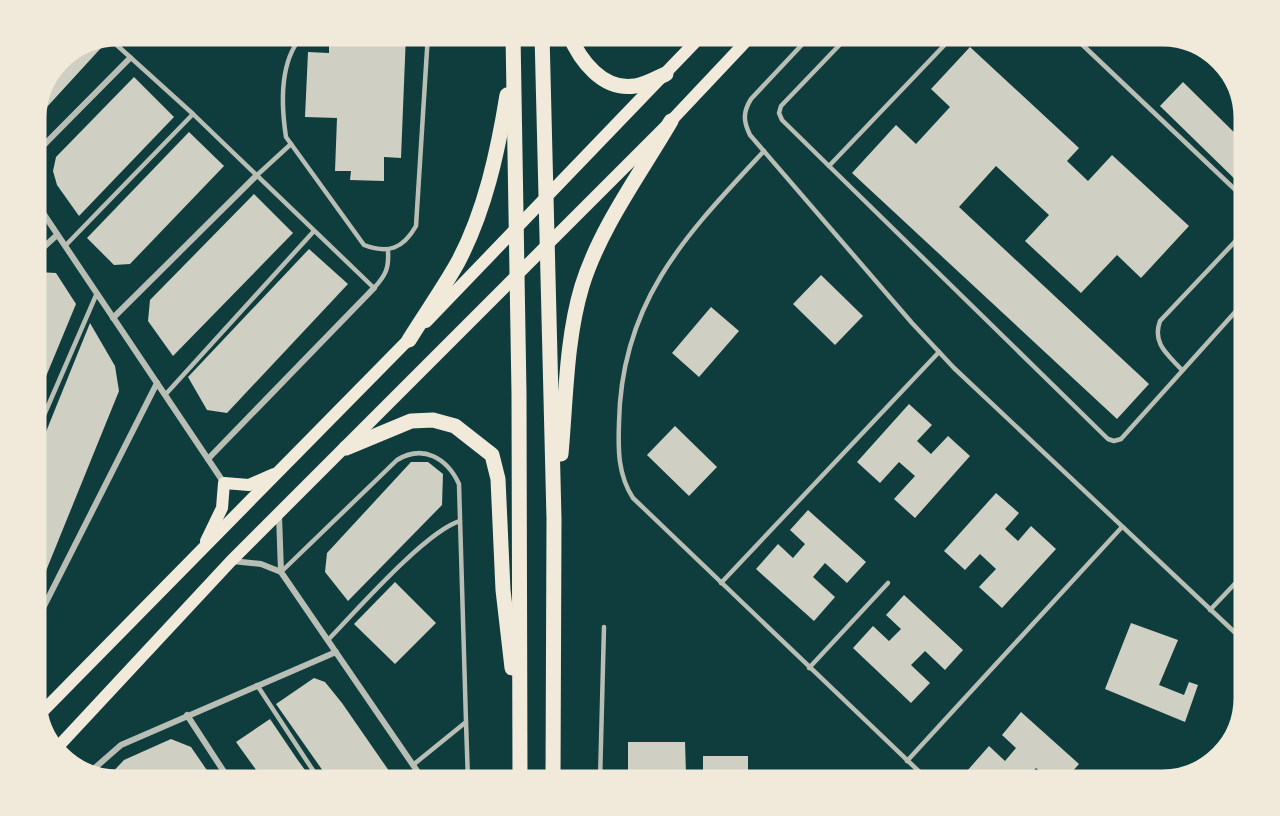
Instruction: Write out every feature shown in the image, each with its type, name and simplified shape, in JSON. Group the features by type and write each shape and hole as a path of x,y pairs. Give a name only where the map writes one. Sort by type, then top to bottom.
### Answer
{"main road":[{"path":"513,45 520,771"},
{"path":"542,45 554,519 553,771"},
{"path":"576,45 590,68 610,82 624,87 637,86 666,74"},
{"path":"46,708 409,340 693,45"},
{"path":"61,744 231,561 671,121 743,45"},
{"path":"409,340 458,262 476,218 493,166 513,54"},
{"path":"554,519 573,329 582,286 603,239 671,121"},
{"path":"346,448 411,421 433,420 455,426 492,455 498,479 503,590 520,736"},
{"path":"200,552 222,508 224,483 249,485 279,472"}],"street":[{"path":"45,144 130,58"},
{"path":"113,318 255,177"},
{"path":"45,216 224,483"},
{"path":"45,246 57,235"},
{"path":"208,459 374,288"},
{"path":"45,604 157,383"},
{"path":"279,515 281,572 417,771"},
{"path":"231,561 261,564 281,572"},
{"path":"95,768 121,745 336,652"},
{"path":"187,715 223,771"}],"lane":[{"path":"117,45 193,114 255,177 374,288 385,276 389,265 388,251"},
{"path":"296,45 285,69 283,119 286,137 364,246 388,251 399,248 410,237 416,226 427,45"},
{"path":"802,45 744,109 744,123 764,151 939,352 1235,633"},
{"path":"839,45 781,106 779,113 782,120 1108,439 1114,441 1121,438 1235,312"},
{"path":"829,166 944,45"},
{"path":"1083,45 1235,190"},
{"path":"65,246 193,114"},
{"path":"255,177 291,144"},
{"path":"764,151 709,211 658,277 638,322 625,366 619,409 618,453 623,484 633,498 917,771"},
{"path":"165,395 314,231"},
{"path":"1181,369 1159,344 1157,338 1160,321 1235,242"},
{"path":"45,413 97,293"},
{"path":"721,583 939,352"},
{"path":"281,572 397,460 408,453 421,452 440,458 452,469 459,484 468,771"},
{"path":"328,640 425,543 448,525 460,521"},
{"path":"907,761 1122,527"},
{"path":"808,668 888,582"},
{"path":"1210,610 1235,584"},
{"path":"600,771 604,627"},
{"path":"257,686 313,771"},
{"path":"413,765 466,722"}],"building":[{"path":"329,45 406,45 401,158 384,157 384,181 350,180 351,171 335,171 337,118 305,117 308,52 329,53"},
{"path":"970,47 1079,148 1067,161 1088,181 1112,155 1189,226 1141,278 1117,255 1081,293 1025,241 1049,215 996,166 959,207 1149,384 1117,419 852,173 896,125 916,144 950,107 931,89"},
{"path":"101,48 46,108 52,85 60,73 81,55"},
{"path":"134,77 174,117 79,216 57,185 53,171 56,157"},
{"path":"1183,82 1235,133 1235,179 1160,106"},
{"path":"189,132 224,166 130,264 114,265 87,238"},
{"path":"254,194 293,233 173,356 148,321 150,300"},
{"path":"309,249 348,284 227,413 207,410 188,377"},
{"path":"45,272 56,273 76,304 45,379"},
{"path":"821,275 863,316 835,345 793,304"},
{"path":"711,307 739,331 699,377 672,353"},
{"path":"90,323 115,366 119,391 45,573 45,434"},
{"path":"909,404 932,425 917,441 931,454 948,436 970,456 915,518 894,499 915,476 899,462 880,483 857,462"},
{"path":"675,426 717,467 689,496 647,455"},
{"path":"411,462 428,462 443,474 442,505 348,601 325,572 327,553"},
{"path":"996,493 1019,513 1005,529 1018,541 1031,526 1056,549 1002,608 979,587 996,569 980,554 965,570 944,551"},
{"path":"808,510 866,562 847,583 825,563 813,577 835,597 814,621 756,569 778,544 793,558 805,544 790,530"},
{"path":"395,582 436,623 395,664 354,624"},
{"path":"904,595 963,650 945,670 925,651 911,665 930,683 911,703 853,648 873,626 889,641 901,629 886,615"},
{"path":"1131,623 1178,640 1159,685 1184,695 1189,682 1198,685 1185,722 1105,689"},
{"path":"314,678 325,682 389,771 323,771 276,704"},
{"path":"1021,712 1079,764 1073,771 1040,771 1036,768 1033,771 967,771 989,746 1005,761 1016,748 1002,735"},
{"path":"270,719 306,771 257,771 236,742"},
{"path":"171,739 191,747 208,771 114,771 124,760"},
{"path":"628,742 685,742 686,771 628,771"},
{"path":"703,756 748,756 748,771 703,771"}]}
